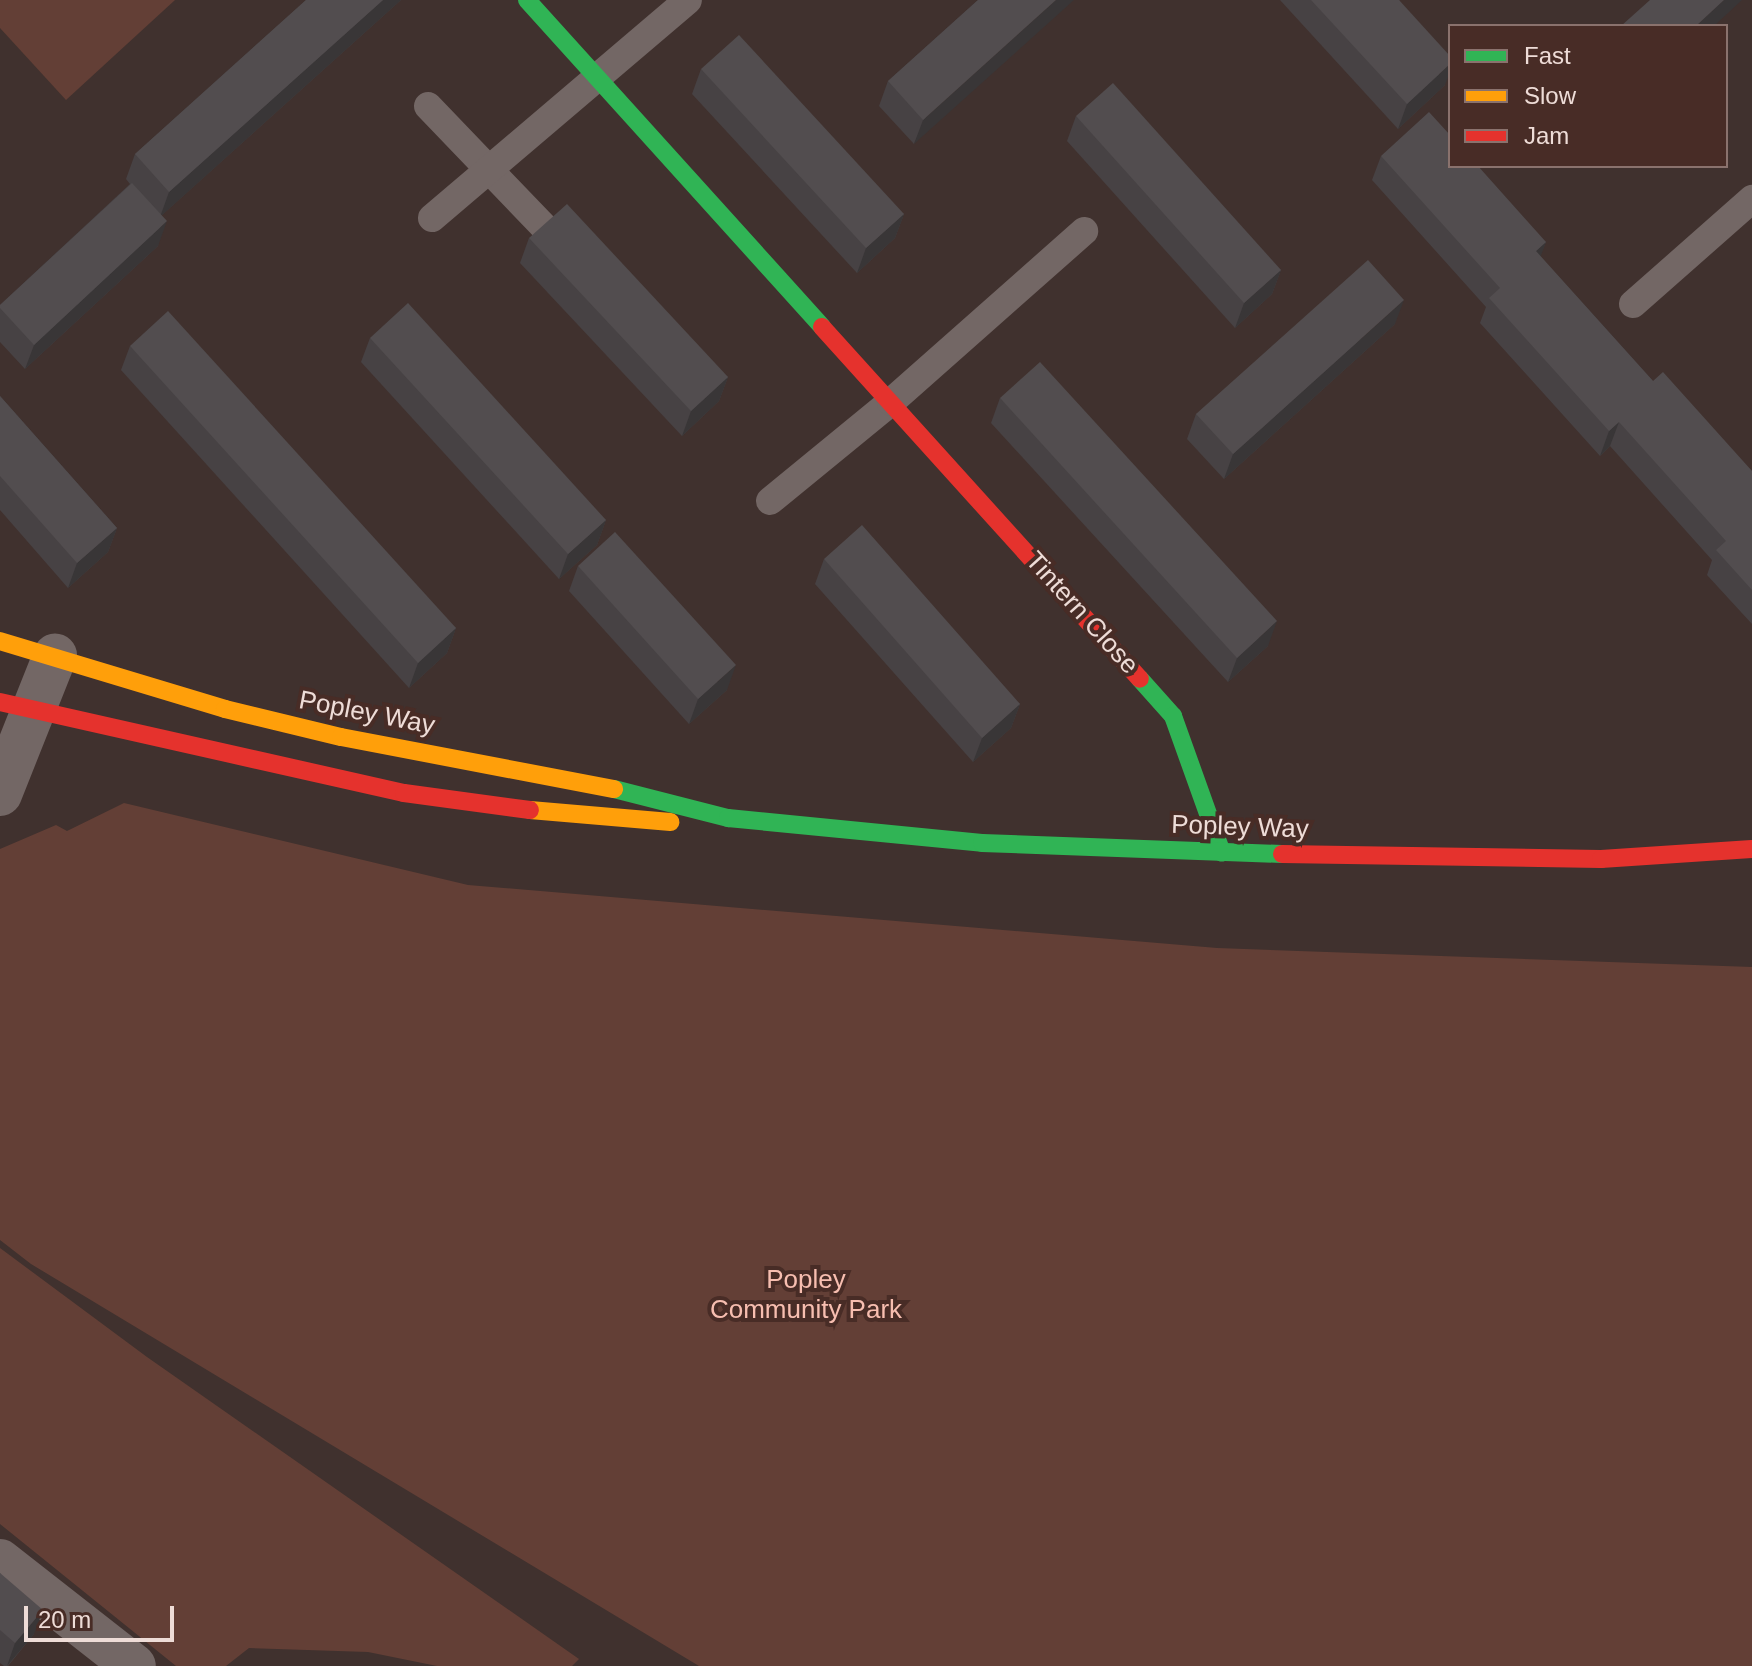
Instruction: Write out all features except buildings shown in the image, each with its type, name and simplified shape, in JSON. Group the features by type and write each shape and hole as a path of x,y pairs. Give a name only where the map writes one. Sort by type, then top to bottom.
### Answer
{"street":[{"name":"Tintern Close","path":"527,0 1173,716 1222,853"},
{"name":"Popley Way","path":"0,641 225,709 341,737 566,777 728,818 982,843 1222,853 1601,859 1752,849"},
{"path":"0,794 18,706 55,656"},
{"name":"Popley Way","path":"18,706 404,793 591,818 663,822 728,818"},
{"path":"0,1561 134,1666"}],"lane":[{"path":"432,218 486,168 688,0"},
{"path":"428,106 543,226"},
{"path":"1633,304 1752,199"},
{"path":"770,501 891,402 1084,231"}],"green space":[{"path":"0,0 175,0 66,100 0,28"},
{"name":"Popley Community Park","path":"124,803 468,885 1217,948 1752,967 1752,1666 699,1666 31,1264 0,1240 0,849 56,825 67,831"},
{"path":"0,1248 147,1357 579,1659 572,1666 437,1666 368,1652 249,1648 226,1666 176,1666 0,1524"}],"traffic: fast":[{"path":"527,0 822,327"},
{"path":"1140,679 1173,716 1222,853"},
{"path":"614,789 728,818 982,843 1282,854"}],"traffic: slow":[{"path":"0,641 225,709 341,737 614,789"},
{"path":"530,810 670,822"}],"traffic: jam":[{"path":"822,327 1140,679"},
{"path":"0,702 404,793 530,810"},
{"path":"1282,854 1601,859 1752,849"}]}
